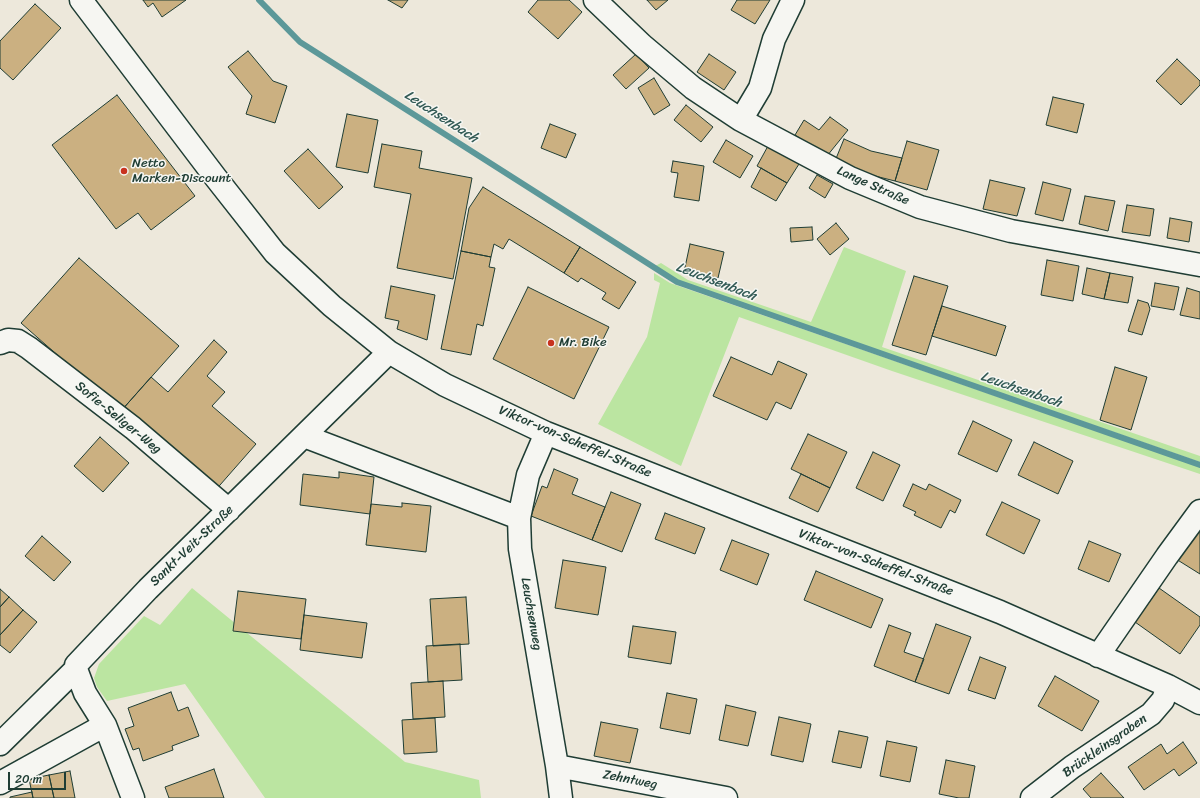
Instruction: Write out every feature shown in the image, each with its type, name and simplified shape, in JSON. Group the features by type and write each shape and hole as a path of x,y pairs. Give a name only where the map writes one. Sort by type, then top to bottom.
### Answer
{"street":[{"name":"Viktor-von-Scheffel-Straße","path":"81,0 216,178 276,253 332,306 389,352 445,385 546,432 1000,612 1168,686 1200,703"},
{"name":"Lange Straße","path":"595,0 642,45 693,88 741,120 850,178 920,207 1012,231 1200,265"},
{"path":"741,120 760,88 774,39 793,0"},
{"name":"Sofie-Seliger-Weg","path":"0,343 8,340 18,341 29,348 133,428 229,510"},
{"name":"Sankt-Veit-Straße","path":"0,744 76,669 76,665 143,595 389,352"},
{"name":"Leuchsenweg","path":"546,432 528,475 519,518 520,549 558,766 561,798"},
{"path":"304,436 519,518"},
{"path":"1098,656 1200,511"},
{"path":"76,669 85,693 105,725 133,798"},
{"name":"Brückleinsgraben","path":"1032,798 1072,768 1151,714 1162,700 1168,686"},
{"path":"0,783 105,725"},
{"name":"Zehntweg","path":"558,766 726,798"}],"green space":[{"path":"844,247 906,271 882,347 1200,456 1200,462 678,281 655,266 661,263 688,280 811,322"},
{"path":"654,273 670,283 1200,467 1200,474 892,371 739,317 681,466 598,424 647,337 660,283 654,280"},
{"path":"192,588 405,762 479,780 481,798 265,798 185,684 107,701 97,687 94,678 99,664 144,616 160,625"}],"building":[{"path":"143,0 186,0 162,17 153,3 148,7"},
{"path":"388,0 408,0 402,8"},
{"path":"538,0 569,0 582,12 558,39 528,12"},
{"path":"647,0 668,0 656,10"},
{"path":"737,0 770,0 755,24 731,10"},
{"path":"35,4 61,28 13,80 0,68 0,41"},
{"path":"248,51 273,81 287,86 275,123 246,114 252,96 228,67"},
{"path":"636,54 649,68 626,89 613,75"},
{"path":"709,54 736,72 724,90 697,72"},
{"path":"1177,59 1200,81 1200,85 1181,105 1156,81"},
{"path":"654,78 670,105 654,115 638,88"},
{"name":"Netto Marken-Discount","path":"117,95 195,196 151,230 138,213 116,229 52,145"},
{"path":"1053,97 1084,104 1077,133 1046,125"},
{"path":"686,105 713,127 701,142 674,120"},
{"path":"347,114 378,120 368,173 336,167"},
{"path":"830,117 848,130 827,156 795,135 804,120 819,130"},
{"path":"550,124 576,134 566,158 541,148"},
{"path":"844,139 871,151 902,158 895,181 871,175 835,161"},
{"path":"726,140 753,156 740,178 713,162"},
{"path":"907,141 939,150 927,190 895,181"},
{"path":"382,144 422,151 419,168 472,178 453,279 397,268 411,194 374,187"},
{"path":"768,146 799,164 787,183 757,166"},
{"path":"308,149 343,187 319,209 284,171"},
{"path":"673,161 704,166 699,201 674,197 678,173 671,172"},
{"path":"761,168 787,183 776,201 751,187"},
{"path":"817,175 833,184 825,198 809,188"},
{"path":"990,180 1025,188 1017,216 983,209"},
{"path":"1043,182 1071,189 1063,221 1035,214"},
{"path":"483,187 580,247 564,273 509,239 503,249 494,244 491,257 461,251 469,208"},
{"path":"1085,196 1115,201 1108,231 1079,224"},
{"path":"1127,205 1154,209 1150,236 1122,232"},
{"path":"1170,218 1192,222 1189,242 1167,238"},
{"path":"836,223 849,239 830,255 817,239"},
{"path":"812,227 813,240 791,242 790,228"},
{"path":"690,244 724,252 718,278 684,272"},
{"path":"580,247 636,282 619,309 602,299 606,293 581,278 578,282 564,273"},
{"path":"461,251 491,257 489,267 495,268 483,326 477,324 471,355 441,349"},
{"path":"79,258 179,346 121,411 21,323"},
{"path":"1047,260 1079,266 1073,301 1041,295"},
{"path":"1087,268 1110,273 1104,299 1082,294"},
{"path":"1110,273 1133,277 1128,303 1104,299"},
{"path":"914,276 948,286 926,355 892,345"},
{"path":"1155,283 1179,287 1174,310 1151,306"},
{"path":"391,286 435,295 427,340 397,329 399,321 385,318"},
{"name":"Mr. Bike","path":"528,287 609,327 574,399 493,359"},
{"path":"1187,288 1200,292 1200,319 1180,315"},
{"path":"1138,300 1148,303 1150,309 1142,335 1128,331"},
{"path":"942,306 1006,326 996,356 932,336"},
{"path":"214,340 227,352 207,376 225,392 212,406 256,444 213,493 121,411 151,377 168,392"},
{"path":"731,357 772,375 778,361 807,374 791,409 776,402 767,420 713,396"},
{"path":"1115,367 1147,377 1131,430 1100,420"},
{"path":"973,421 1012,440 997,472 958,454"},
{"path":"808,434 847,452 830,488 791,469"},
{"path":"100,437 129,463 103,492 74,466"},
{"path":"1034,442 1073,461 1058,494 1018,475"},
{"path":"873,452 900,465 883,501 856,488"},
{"path":"554,469 578,479 572,494 605,507 592,540 531,516 542,486 547,488"},
{"path":"339,472 374,477 370,514 300,505 303,474 339,478"},
{"path":"801,474 830,488 818,512 789,498"},
{"path":"913,484 926,490 929,484 961,500 955,513 950,510 941,528 914,515 916,512 903,506"},
{"path":"611,492 641,504 622,552 592,540"},
{"path":"1002,502 1040,520 1024,554 986,535"},
{"path":"402,503 431,506 426,552 366,545 371,504 402,507"},
{"path":"665,513 705,528 695,554 655,539"},
{"path":"1200,525 1200,574 1176,559"},
{"path":"42,536 71,562 54,581 25,556"},
{"path":"732,540 769,554 757,585 720,570"},
{"path":"1089,541 1121,554 1109,582 1078,569"},
{"path":"563,560 606,567 598,615 555,608"},
{"path":"816,571 883,599 871,628 804,600"},
{"path":"1159,588 1200,617 1200,625 1180,654 1135,622"},
{"path":"0,589 9,597 0,607"},
{"path":"238,591 306,599 301,639 233,631"},
{"path":"9,597 23,610 0,635 0,607"},
{"path":"466,597 469,644 433,646 430,599"},
{"path":"23,610 37,622 10,653 0,645 0,635"},
{"path":"304,615 367,623 362,658 300,650"},
{"path":"936,624 971,637 949,694 915,682"},
{"path":"889,625 911,633 904,652 924,659 915,682 874,666"},
{"path":"633,626 676,632 671,664 628,657"},
{"path":"460,644 462,680 428,682 426,646"},
{"path":"980,657 1006,667 995,699 968,690"},
{"path":"1055,676 1099,701 1082,731 1038,706"},
{"path":"443,681 445,717 413,719 411,683"},
{"path":"171,692 178,711 188,707 199,736 172,746 173,750 143,761 139,748 133,750 125,729 134,726 128,708"},
{"path":"667,693 697,699 690,734 660,728"},
{"path":"726,705 756,712 748,746 719,740"},
{"path":"779,717 811,724 803,762 771,755"},
{"path":"435,718 437,752 404,754 402,720"},
{"path":"601,722 638,729 630,763 594,756"},
{"path":"839,731 868,737 861,768 832,762"},
{"path":"887,741 917,747 910,782 880,776"},
{"path":"1183,742 1197,763 1179,776 1174,769 1144,790 1128,767 1161,744 1167,754"},
{"path":"946,760 975,766 969,798 959,798 939,794"},
{"path":"214,769 224,798 169,798 165,787"},
{"path":"70,771 75,798 54,798 49,775"},
{"path":"1101,773 1124,798 1091,798 1083,789"},
{"path":"49,775 54,798 33,798 29,779"},
{"path":"32,792 33,798 10,798 10,797"}],"waterway":[{"name":"Leuchsenbach","path":"259,0 300,42 677,282 1200,465"}],"place":[{"name":"Netto Marken-Discount","path":"124,171"},
{"name":"Mr. Bike","path":"551,343"}]}
